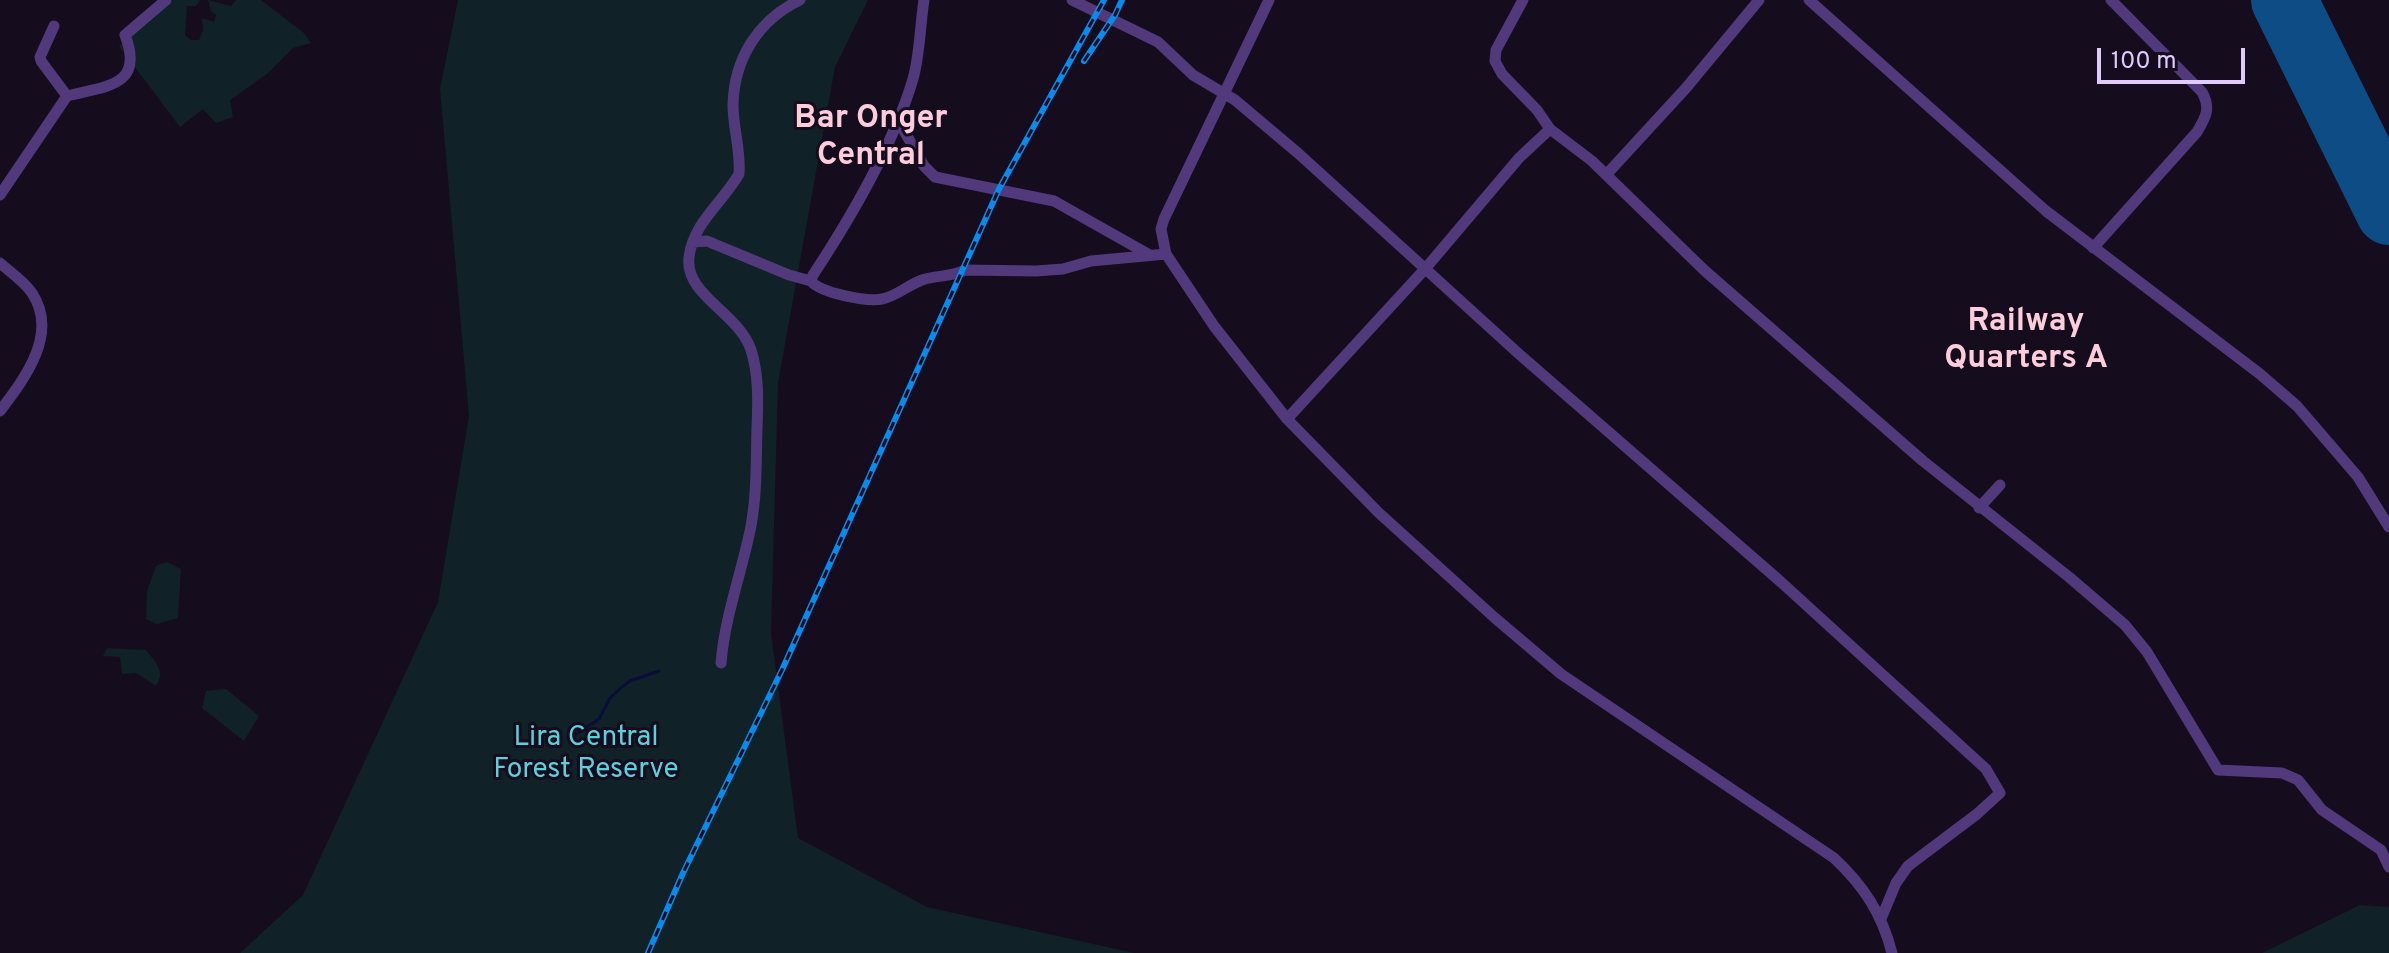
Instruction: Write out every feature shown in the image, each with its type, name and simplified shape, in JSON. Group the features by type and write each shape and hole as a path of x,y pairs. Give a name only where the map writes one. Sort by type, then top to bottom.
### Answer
{"street":[{"path":"0,195 67,96 112,86 122,79 129,69 131,58 131,48 125,35 166,0"},
{"path":"721,663 757,479 757,376 744,334 733,319 698,288 691,276 689,258 701,225 739,174 733,105 736,74 748,45 767,22 800,0"},
{"path":"811,281 898,120 913,77 924,0"},
{"path":"1072,0 1158,42 1193,75 1223,93 1299,154 1425,269 1802,600 1992,777 2000,793 1908,866 1896,883 1881,919"},
{"path":"1269,0 1164,219 1161,229 1166,254 1174,270 1287,419 1379,513 1561,674 1819,846 1861,885 1881,919 1892,953"},
{"path":"1523,0 1496,50 1495,61 1502,74 1537,110 1550,129 1606,175 1704,270 1979,508 2069,577 2135,636 2218,770 2282,773 2298,780 2322,810 2381,850 2389,867"},
{"path":"1606,175 1686,88 1759,0"},
{"path":"1809,0 2046,211 2260,374 2297,406 2358,477 2389,527"},
{"path":"2093,248 2197,132 2208,108 2202,92 2111,0"},
{"path":"54,26 40,57 67,96"},
{"path":"898,120 929,174 1054,201 1148,254"},
{"path":"1287,419 1425,269 1519,158 1550,129"},
{"path":"701,225 707,241"},
{"path":"693,242 707,241 811,281 820,290 878,300 920,281 965,270 1063,269 1091,261 1166,254"},
{"path":"0,263 34,295 42,324 39,348 23,379 0,411"},
{"path":"1979,508 2000,485"}],"green space":[{"path":"173,0 200,0 196,6 187,6 185,35 191,40 199,40 203,30 202,18 214,22 216,15 211,11 208,0 231,6 236,0 261,0 304,33 311,43 293,48 267,74 230,100 233,117 216,123 203,109 180,127 119,46"},
{"name":"Lira Central Forest Reserve","path":"458,0 868,0 835,67 778,383 771,633 798,838 927,907 1134,953 240,953 303,895 438,602 469,416 440,89"},
{"path":"167,562 181,569 178,618 157,624 146,619 147,591 156,566"},
{"path":"107,648 146,650 160,671 156,686 136,673 122,674 120,657 103,656"},
{"path":"226,689 259,716 244,741 202,708 206,691"},
{"path":"2360,905 2389,907 2389,953 2262,953"}],"waterway":[{"path":"576,734 599,719 610,698 622,687 659,671"}],"runway":[{"path":"2284,0 2389,212"}],"railway":[{"path":"648,953 683,873 782,670 999,189 1104,0"},
{"path":"1084,61 1122,0"}],"district":[{"name":"Bar Onger Central","path":"871,140"},
{"name":"Railway Quarters A","path":"2026,342"}]}
